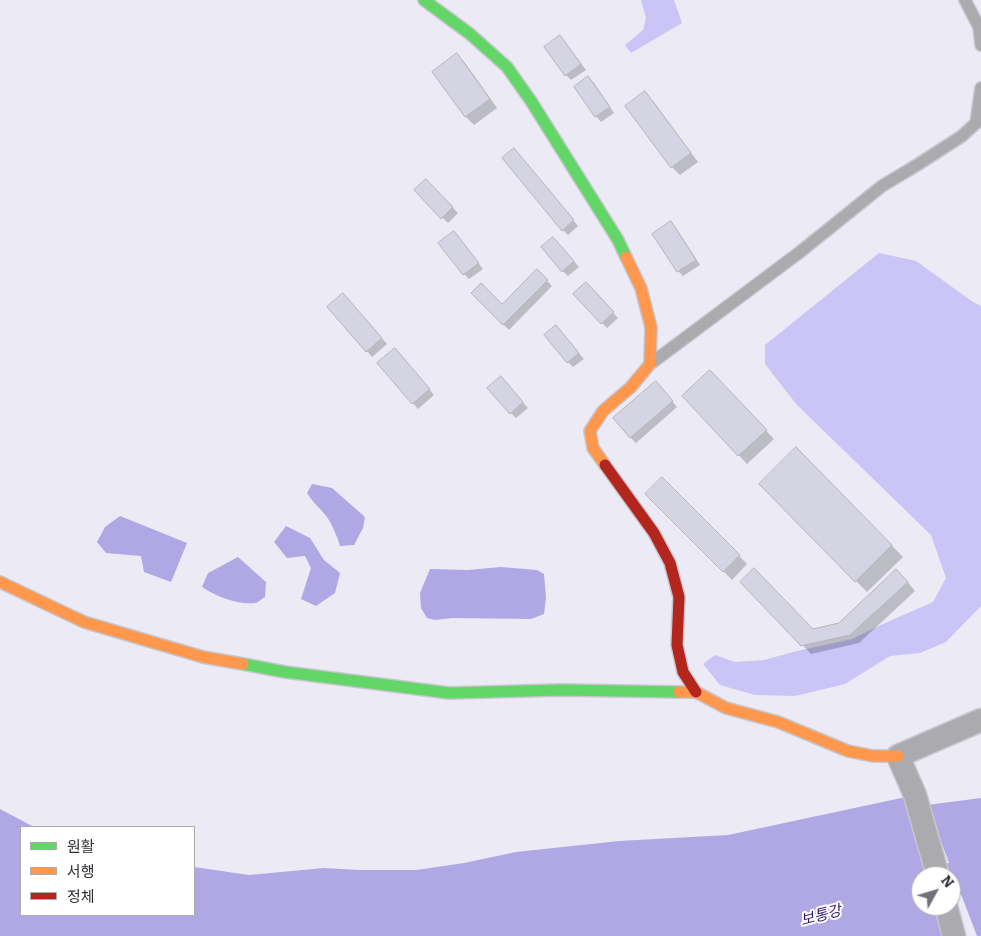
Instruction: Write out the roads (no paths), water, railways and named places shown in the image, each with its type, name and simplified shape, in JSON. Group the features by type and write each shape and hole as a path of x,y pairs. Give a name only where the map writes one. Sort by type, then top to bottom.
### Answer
{"street":[{"path":"424,0 470,34 507,67 531,101 618,240 641,288 651,327 650,364 631,387 603,412 590,431 593,448 654,533 670,563 679,597 677,646 682,672 696,692 726,708 778,722 848,751 873,756 898,756 981,720"},
{"path":"0,582 84,622 204,657 285,672 449,693 561,690 696,692"},
{"path":"898,756 915,795 935,866"},
{"path":"949,916 954,936"}],"lane":[{"path":"965,0 979,27 981,45"},
{"path":"650,364 800,252 882,186 962,136 976,123 981,88"}],"water":[{"path":"312,484 332,488 365,517 363,528 354,545 340,546 329,520 307,493"},
{"path":"120,516 187,543 171,582 144,572 141,556 106,553 97,542 105,527"},
{"path":"286,526 310,538 324,560 340,573 335,593 316,606 301,599 311,568 305,556 287,558 274,542"},
{"path":"238,557 266,582 265,597 256,603 241,603 227,599 213,594 202,587 208,573"},
{"path":"501,567 537,570 544,574 546,598 544,614 531,619 452,618 435,620 427,618 421,608 420,593 430,569 468,570"},
{"path":"906,797 924,866 911,866 911,916 938,916 943,936 0,936 0,809 32,826 20,826 20,916 195,916 195,867 249,875 324,868 416,870 464,863 516,852 619,841 728,835"},
{"path":"981,798 981,936 977,936 961,894 961,866 950,866 927,805"}],"waterway":[{"name":"보통강","path":"961,877 981,871"}]}
